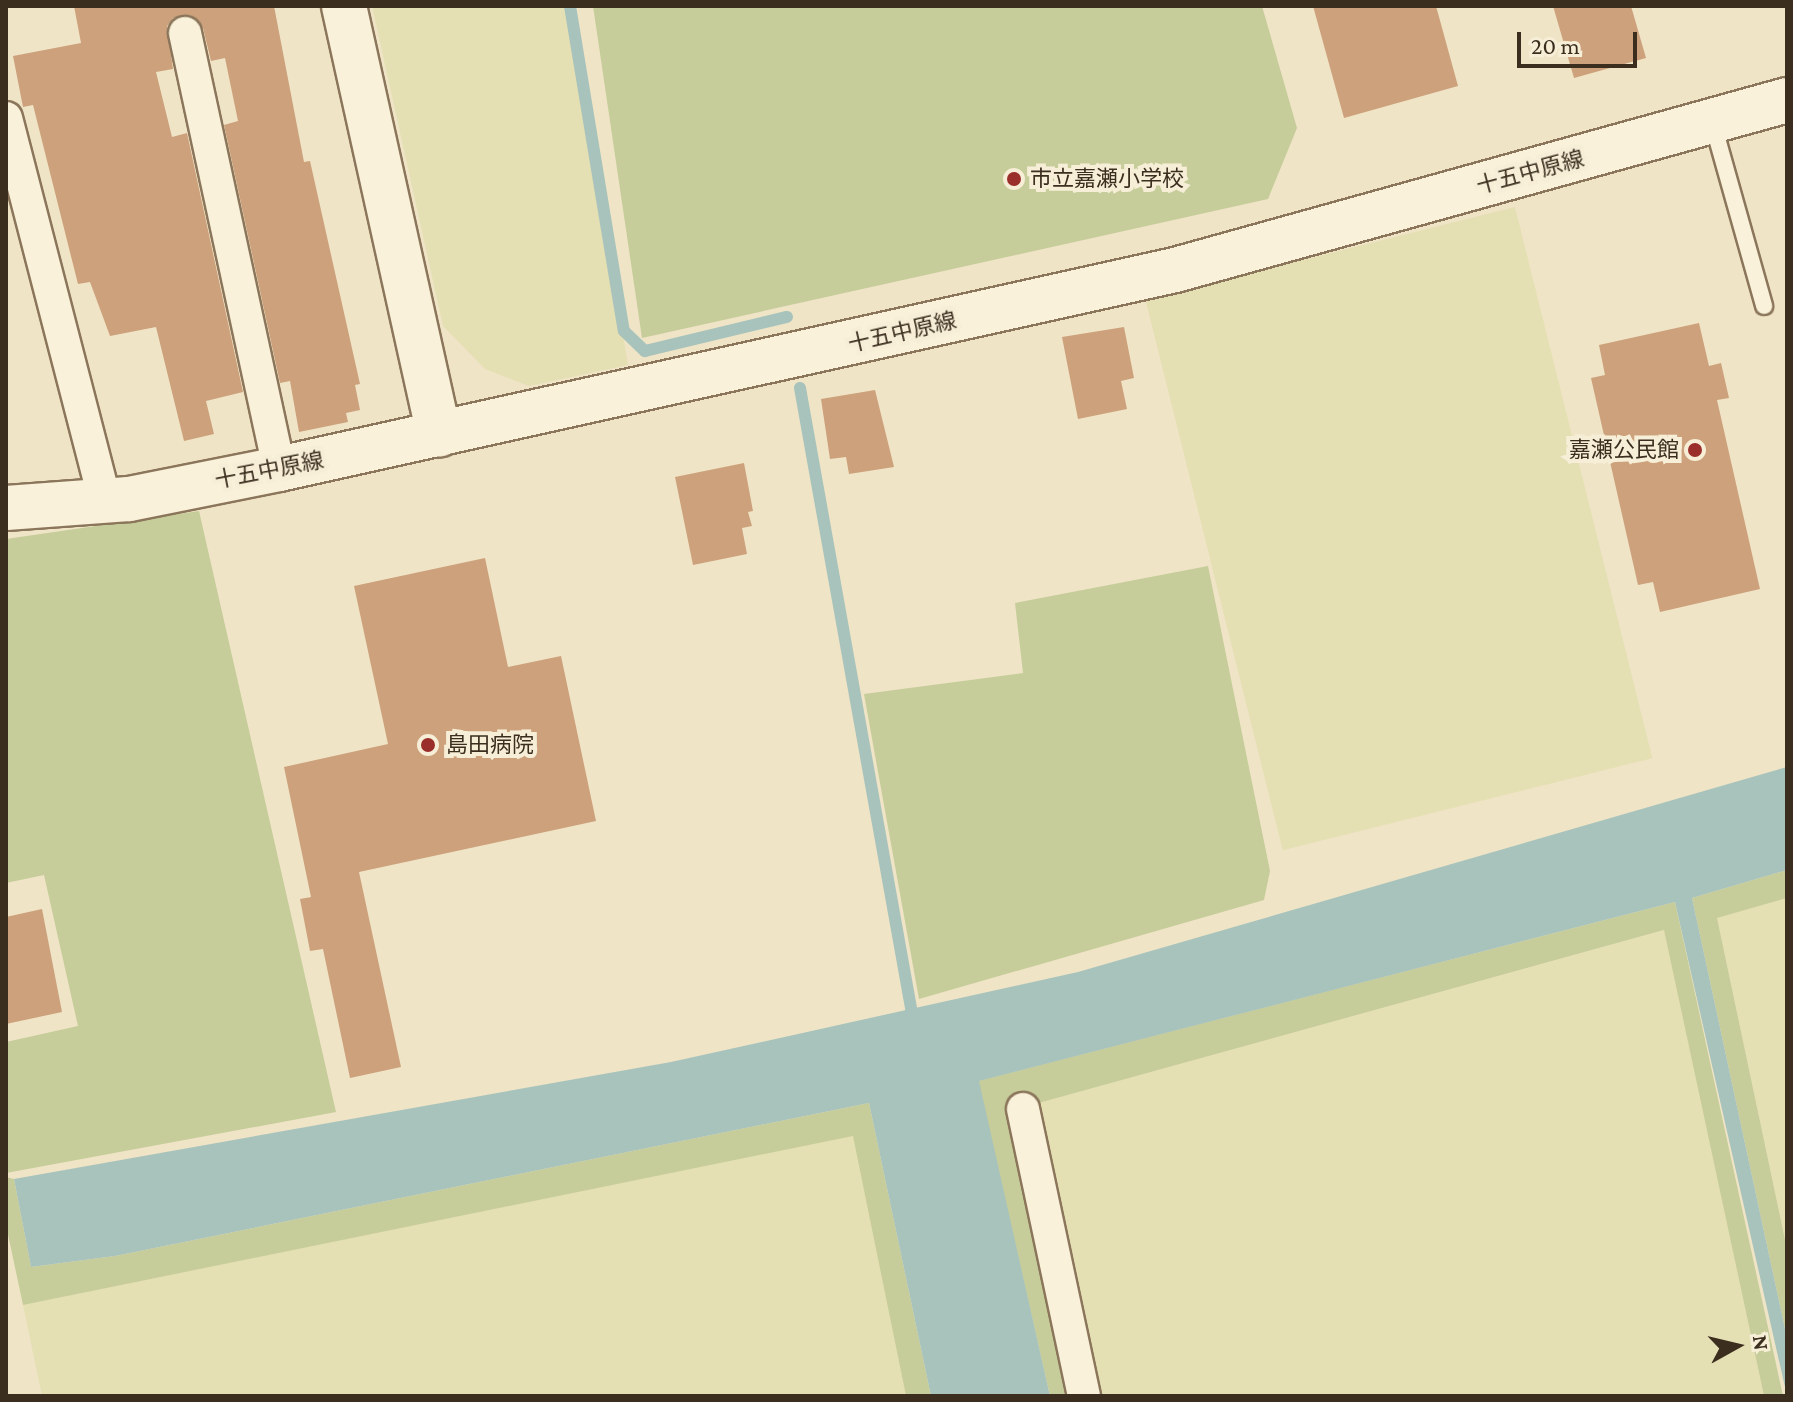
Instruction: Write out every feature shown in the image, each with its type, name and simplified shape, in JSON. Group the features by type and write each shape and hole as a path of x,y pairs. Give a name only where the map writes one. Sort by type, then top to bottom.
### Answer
{"main road":[{"path":"344,6 439,435"},
{"name":"十五中原線","path":"6,508 105,501 279,469 1175,270 1787,100"}],"street":[{"path":"185,33 279,469"},
{"path":"6,118 105,501"},
{"path":"1023,1109 1084,1396"}],"lane":[{"path":"1712,122 1764,306"}],"shaded area":[{"path":"372,6 567,6 628,365 529,386 485,369 443,326"},
{"path":"1515,207 1652,758 1283,850 1145,299"},
{"path":"1787,898 1787,1249 1717,918"},
{"path":"1665,930 1764,1396 1099,1396 1035,1104"},
{"path":"854,1135 906,1396 42,1396 23,1305"}],"green space":[{"name":"市立嘉瀬小学校","path":"593,6 1262,6 1297,128 1268,199 642,338"},
{"path":"199,511 336,1112 6,1173 6,1042 78,1026 44,875 6,883 6,539"},
{"path":"1208,566 1270,871 1264,900 919,999 864,694 1023,673 1015,603"},
{"path":"1787,870 1787,898 1717,918 1787,1249 1787,1338 1692,898"},
{"path":"1675,902 1783,1396 1764,1396 1664,930 1035,1104 1099,1396 1050,1396 978,1081"},
{"path":"869,1103 931,1396 906,1396 853,1136 23,1305 6,1225 6,1177 14,1179 31,1267 115,1256"}],"water":[{"path":"1787,767 1787,870 1692,898 1787,1338 1787,1396 1675,902 979,1081 1050,1396 931,1396 869,1103 115,1256 31,1267 14,1179 671,1062 1078,972"}],"building":[{"path":"74,6 274,6 304,162 310,161 360,384 355,385 360,410 346,413 348,422 299,432 290,381 280,383 224,125 238,121 225,58 211,61 203,28 190,15 173,18 167,26 173,69 156,72 172,137 187,133 243,392 206,401 214,434 184,441 156,327 110,336 90,282 78,284 33,105 23,107 13,56 81,43"},
{"path":"1313,6 1436,6 1458,86 1344,118"},
{"path":"1553,6 1631,6 1646,58 1574,78"},
{"path":"1699,323 1709,366 1721,363 1729,398 1717,400 1760,589 1660,612 1653,582 1638,585 1591,378 1605,375 1599,345"},
{"path":"1124,327 1134,378 1121,381 1127,409 1078,419 1062,337"},
{"path":"875,390 894,467 849,474 846,457 830,459 821,399"},
{"path":"744,463 753,511 748,512 752,526 742,528 747,554 693,565 675,477"},
{"path":"485,558 508,667 561,656 596,821 359,872 401,1067 350,1078 323,949 310,951 300,899 311,897 284,767 388,744 354,586"},
{"path":"42,909 62,1012 6,1024 6,917"}],"waterway":[{"path":"570,6 624,331 645,351 787,317"},
{"path":"800,388 914,1025"}],"place":[{"name":"市立嘉瀬小学校","path":"1014,179"},
{"name":"嘉瀬公民館","path":"1695,450"},
{"name":"島田病院","path":"428,745"}]}
